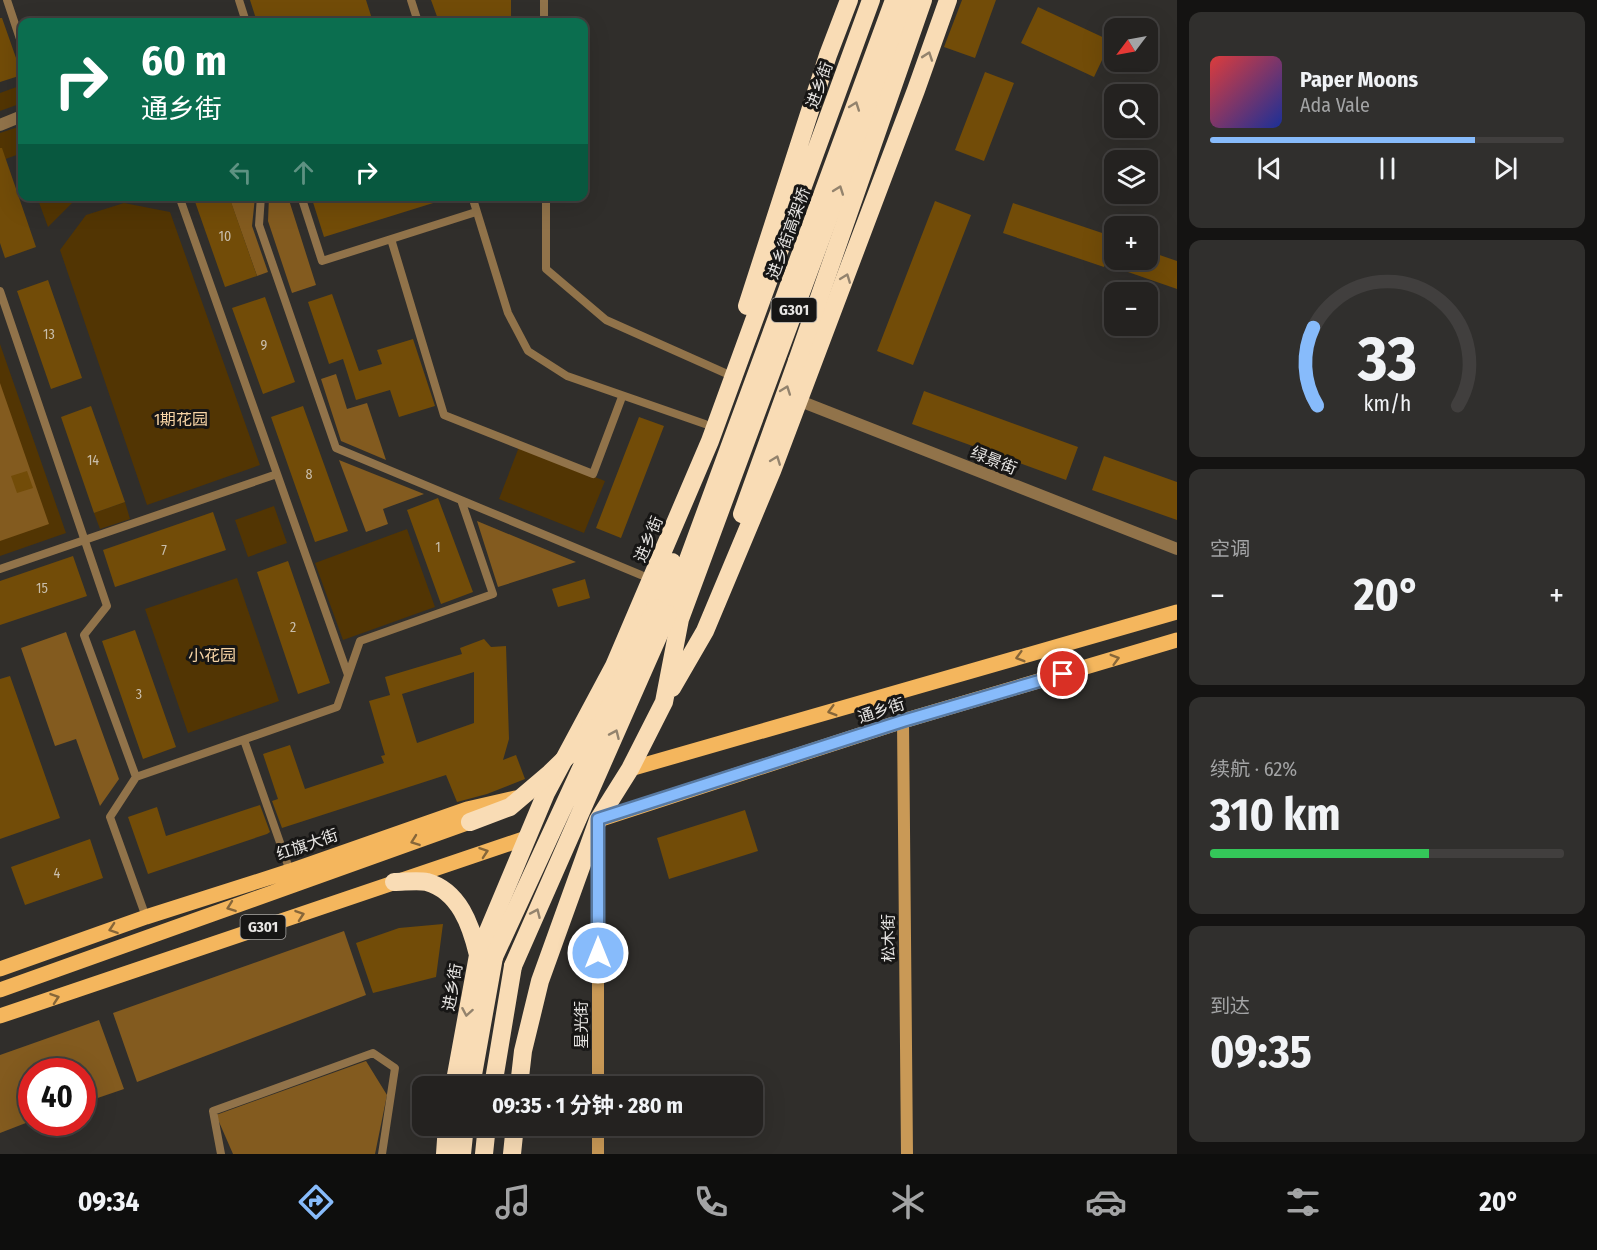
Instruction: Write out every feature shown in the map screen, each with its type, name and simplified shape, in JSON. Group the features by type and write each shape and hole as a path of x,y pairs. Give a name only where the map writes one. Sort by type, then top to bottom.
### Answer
{"highway":[{"path":"614,666 630,601 725,373 828,55 849,0"},
{"name":"进乡街","path":"456,1076 478,955 546,793 614,666 710,441 871,0"},
{"name":"进乡街高架桥","path":"661,611 879,0"},
{"path":"664,702 705,631 751,488 797,361 909,0"},
{"name":"进乡街高架桥","path":"661,611 909,0"},
{"name":"G301","path":"526,838 598,819 630,769 664,702 680,619 909,0"},
{"path":"714,605 800,401 946,5"},
{"path":"828,55 848,62"},
{"path":"881,75 916,90"},
{"path":"473,1076 494,957 617,690 661,611"},
{"path":"495,1076 513,966 661,611"},
{"path":"470,822 510,807 550,773 579,745 617,690"},
{"name":"红旗大街","path":"546,793 630,769"},
{"path":"520,1076 523,1051 540,981 598,819"},
{"path":"394,882 426,882 449,893 466,918 478,955"},
{"path":"445,1154 446,1136"},
{"path":"462,1154 464,1136"},
{"path":"484,1154 486,1136"},
{"path":"512,1154 514,1136"}],"main road":[{"name":"通乡街","path":"630,769 1177,612"},
{"name":"通乡街","path":"598,819 903,721 1177,640"},
{"name":"红旗大街","path":"0,969 146,917 290,871 467,810 546,793"},
{"path":"0,990 470,822"},
{"name":"G301","path":"0,1016 526,838"}],"street":[{"path":"0,124 18,117"},
{"name":"绿景街","path":"800,401 1177,549"},
{"name":"松木街","path":"903,721 907,1154"},
{"name":"星光街","path":"598,819 598,1076"},
{"path":"598,1136 598,1154"}],"lane":[{"path":"7,0 18,33"},
{"path":"239,0 245,18"},
{"path":"411,0 417,18"},
{"path":"544,0 544,18"},
{"path":"181,201 348,676"},
{"path":"261,201 259,225 336,448 641,575"},
{"path":"304,201 322,261 477,212"},
{"path":"474,201 508,313 528,351 567,376 705,424"},
{"path":"546,201 546,269 606,320 725,373"},
{"path":"391,239 444,415 593,474 622,397"},
{"path":"0,291 107,606 84,635 136,777"},
{"path":"0,569 277,474"},
{"path":"146,917 110,818 136,777 337,707 360,641 493,594 461,500"},
{"path":"244,740 290,871"},
{"path":"221,1154 213,1111 373,1053 395,1068 382,1154"}],"green space":[{"path":"18,86 18,104 0,111 0,93"},
{"path":"18,127 18,154 0,161 0,133"},
{"path":"39,201 74,201 48,227"},
{"name":"1期花园","path":"124,203 170,212 260,465 147,505 60,250 86,215"},
{"path":"0,344 66,533 0,556"},
{"path":"519,447 605,481 584,533 499,499"},
{"path":"125,502 130,519 100,529 94,513"},
{"path":"274,506 287,543 248,557 235,520"},
{"path":"407,529 435,607 343,640 315,563"},
{"name":"小花园","path":"237,578 279,701 188,733 145,609"}],"shaded area":[{"path":"230,201 255,201 252,226 268,272 257,276"},
{"path":"269,201 289,201 316,285 292,293 268,221"},
{"path":"336,374 347,409 367,403 386,460 341,441 321,379"},
{"path":"0,383 49,524 0,541"},
{"path":"339,460 424,494 383,509 388,524 366,532"},
{"path":"477,521 576,562 498,587"},
{"path":"66,632 119,779 100,806 76,739 55,746 21,648"},
{"path":"344,931 366,995 137,1082 113,1013"},
{"path":"99,1020 124,1089 96,1099 96,1058 18,1058 18,1126 0,1133 0,1055"},
{"path":"366,1061 387,1095 375,1154 233,1154 216,1115"}],"building":[{"path":"250,0 366,0 372,18 256,18"},
{"path":"431,0 511,0 511,18 438,18"},
{"path":"962,0 996,0 975,58 944,47"},
{"path":"1038,7 1104,38 1104,56 1094,77 1021,43"},
{"path":"0,18 2,18 18,64 18,76 0,82"},
{"path":"985,72 1014,83 984,161 955,150"},
{"path":"0,148 2,148 18,195 18,201 20,201 36,247 5,258 0,243"},
{"path":"195,201 231,201 257,276 225,287"},
{"path":"313,201 440,201 324,237"},
{"path":"935,201 971,215 913,365 877,351"},
{"path":"1013,203 1104,234 1104,267 1003,233"},
{"path":"1158,254 1177,261 1177,289 1158,282 1128,272 1129,270 1158,270"},
{"path":"48,280 82,378 51,389 17,291"},
{"path":"332,294 359,371 382,364 377,350 413,339 435,406 399,417 390,390 356,400 343,359 329,364 308,302"},
{"path":"265,297 295,382 263,394 232,308"},
{"path":"924,391 1078,447 1066,480 912,424"},
{"path":"91,406 125,502 94,513 61,417"},
{"path":"303,406 348,531 315,542 271,417"},
{"path":"639,417 664,426 621,538 596,528"},
{"path":"1104,456 1177,482 1177,520 1092,490"},
{"path":"27,471 33,488 17,493 11,476"},
{"path":"438,498 473,592 441,604 407,510"},
{"path":"213,512 226,550 115,587 103,550"},
{"path":"73,556 87,596 0,625 0,581"},
{"path":"288,561 330,683 298,694 257,572"},
{"path":"585,579 590,598 558,607 552,589"},
{"path":"135,630 176,747 143,759 102,641"},
{"path":"484,639 491,647 506,646 509,739 503,760 516,755 525,779 487,794 457,802 446,775 282,828 272,801 278,799 263,754 290,745 305,789 384,763 381,756 385,755 369,701 390,695 385,677 462,654 460,648","holes":["474,672 474,723 417,743 402,694"]},
{"path":"10,676 60,818 0,839 0,679"},
{"path":"260,805 270,832 267,834 148,874 128,817 157,807 166,836"},
{"path":"745,810 758,851 669,879 657,838"},
{"path":"90,839 103,878 25,905 11,867"},
{"path":"443,924 436,977 373,993 356,943 399,928"}],"route":[{"path":"598,953 598,819 903,721 1063,674"}]}
